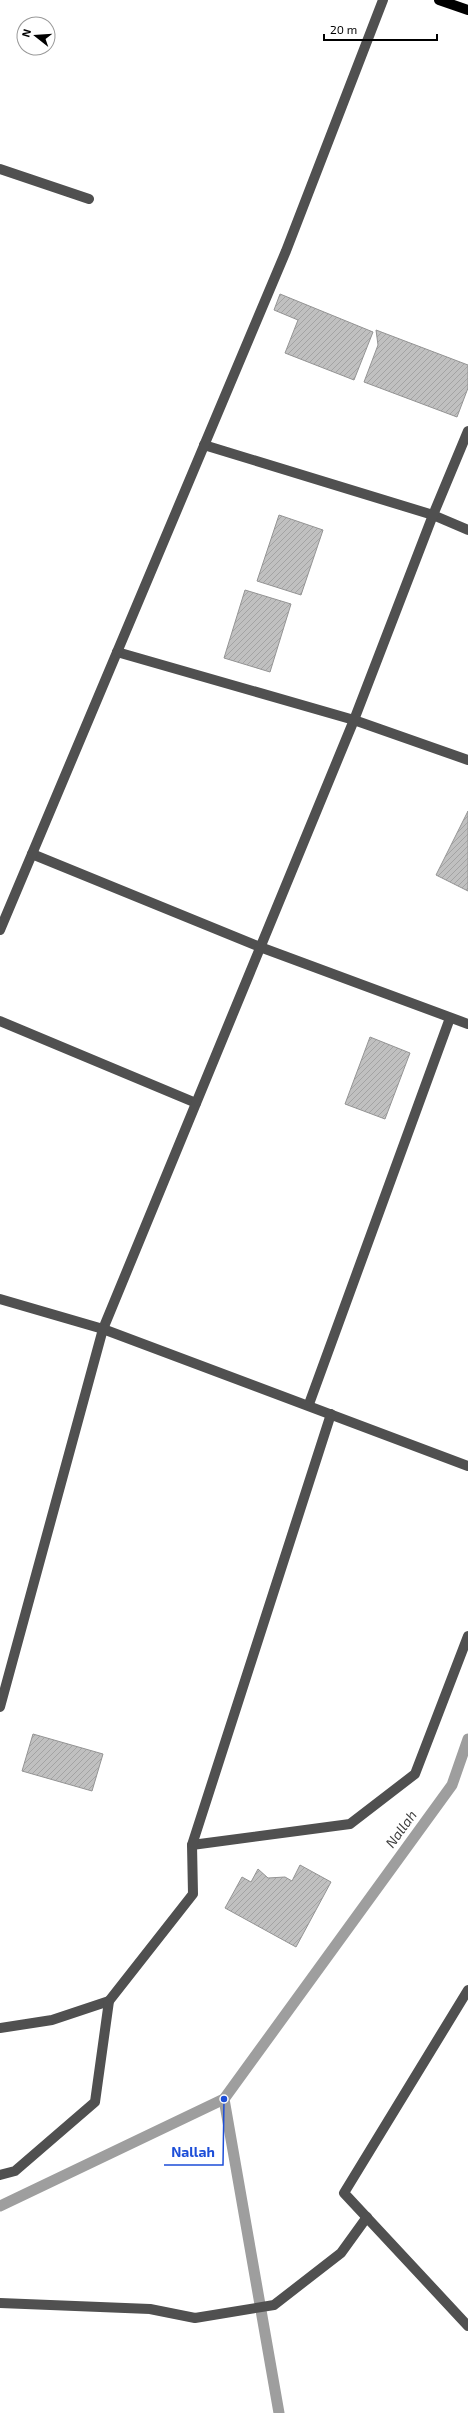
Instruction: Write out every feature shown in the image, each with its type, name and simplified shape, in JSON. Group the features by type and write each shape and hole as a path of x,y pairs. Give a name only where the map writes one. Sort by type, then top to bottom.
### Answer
{"main road":[{"path":"439,0 468,10"}],"street":[{"path":"0,930 286,251 383,0"},
{"path":"0,170 89,199"},
{"path":"0,1707 4,1675 103,1328 354,720 433,515 468,431"},
{"path":"204,445 433,515 468,530"},
{"path":"117,652 354,720 468,760"},
{"path":"32,854 260,947 468,1024"},
{"path":"309,1404 450,1018"},
{"path":"0,1020 196,1103"},
{"path":"0,1299 103,1328 309,1404 331,1414 468,1466"},
{"path":"0,2176 15,2171 95,2102 109,2001 193,1894 192,1845 331,1414"},
{"path":"192,1845 350,1824 415,1774 468,1636"},
{"path":"467,2322 344,2192 468,1990"},
{"path":"0,2028 52,2020 109,2001"},
{"path":"0,2303 150,2309 195,2318 274,2305 341,2253 367,2217"}],"building":[{"path":"280,294 373,332 354,380 285,353 298,320 274,310"},
{"path":"376,330 468,365 468,388 457,417 364,382 378,345"},
{"path":"279,515 323,530 301,595 257,581"},
{"path":"245,590 291,604 270,672 224,658"},
{"path":"468,811 468,891 436,875"},
{"path":"370,1037 410,1053 385,1119 345,1104"},
{"path":"33,1734 103,1754 92,1791 22,1771"},
{"path":"300,1865 331,1882 296,1947 225,1908 242,1877 251,1882 258,1869 268,1878 285,1877 292,1881"}],"waterway":[{"name":"Nallah","path":"0,2206 224,2099 452,1785 468,1739"},
{"path":"224,2099 279,2413"}],"place":[{"name":"Nallah","path":"224,2099"}]}
